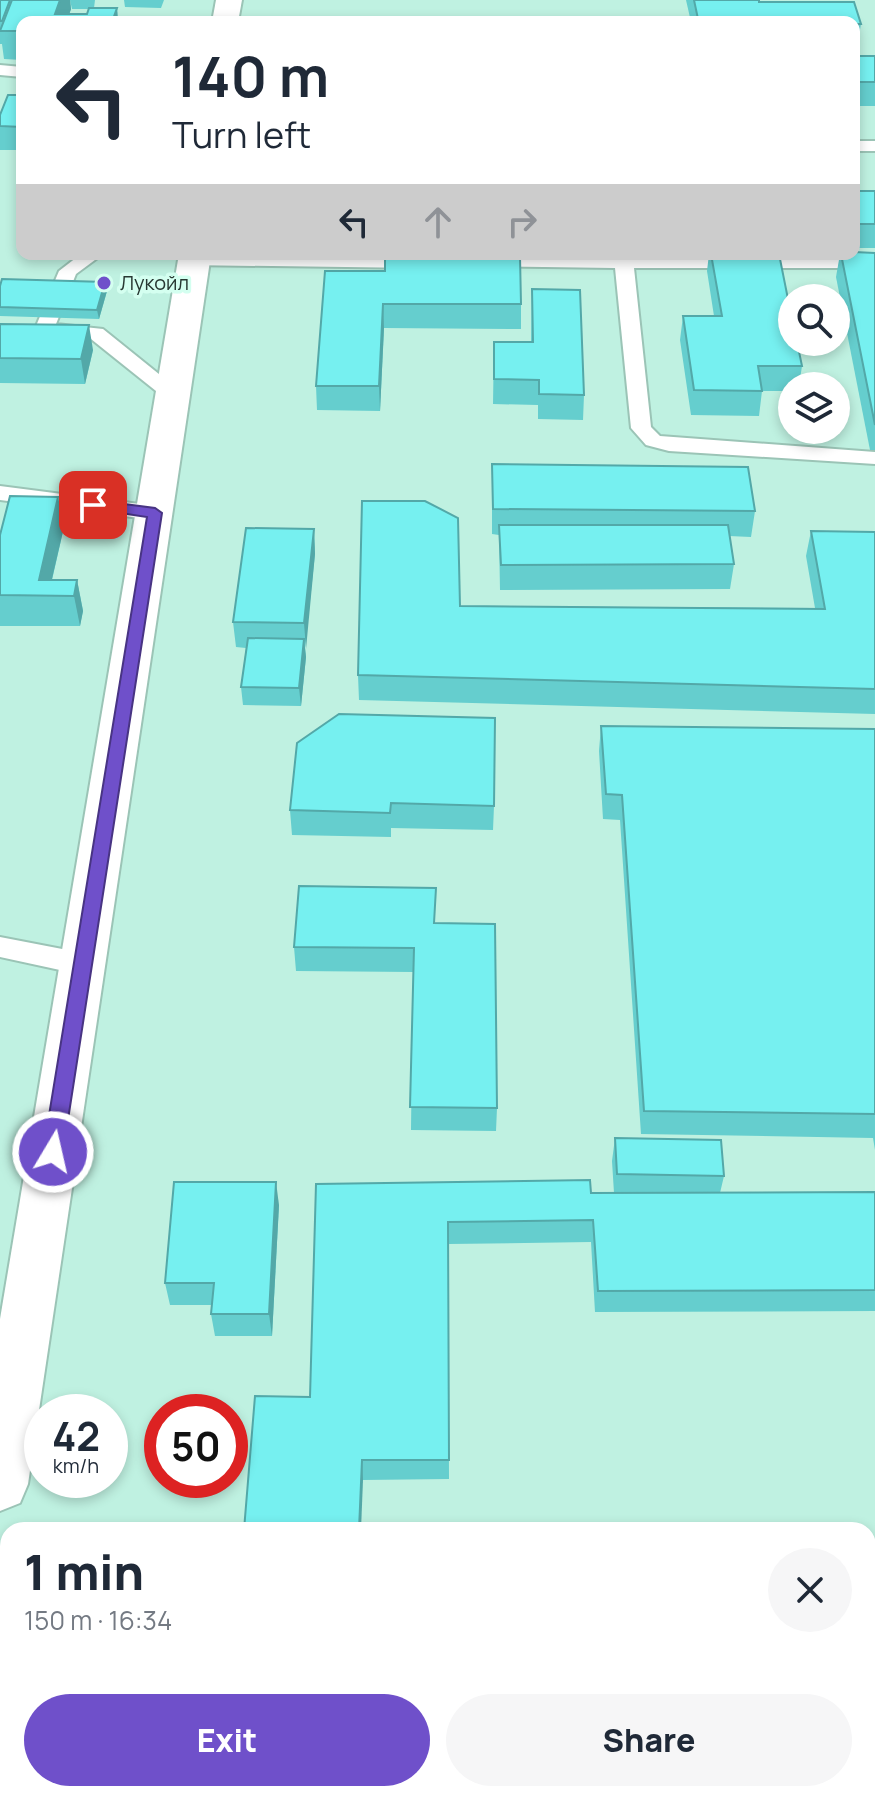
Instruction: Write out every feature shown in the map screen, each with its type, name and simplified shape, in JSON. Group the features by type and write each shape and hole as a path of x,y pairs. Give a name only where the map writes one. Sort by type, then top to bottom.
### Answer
{"main road":[{"path":"0,1484 195,260"}],"lane":[{"path":"85,260 68,271 46,326 53,331 96,333 173,395"},
{"path":"314,260 433,262"},
{"path":"465,262 875,262"},
{"path":"624,262 641,428 647,438 669,445 875,458"},
{"path":"0,493 155,513"},
{"path":"0,947 83,964"}],"shaded area":[{"path":"0,0 875,0 875,1522 0,1522"}],"building":[{"path":"0,0 10,0 2,21 0,21"},
{"path":"12,0 60,0 55,14 87,14 89,8 117,8 114,16 16,16 16,31 0,31"},
{"path":"694,0 854,2 858,16 697,16"},
{"path":"860,56 875,56 875,82 860,82"},
{"path":"8,95 16,95 16,127 0,126 0,115"},
{"path":"860,191 875,191 875,224 860,224"},
{"path":"860,252 875,253 875,425 850,299 850,284 847,284 842,260 860,260"},
{"path":"385,260 520,260 521,304 383,304 379,386 316,386 325,271 385,271"},
{"path":"712,260 780,260 785,284 778,284 778,356 800,356 802,366 758,366 762,391 694,390 683,316 722,316"},
{"path":"2,279 105,282 97,310 0,307"},
{"path":"532,289 580,290 584,395 539,394 539,380 494,379 494,342 533,342"},
{"path":"0,324 89,325 81,359 0,358"},
{"path":"492,464 748,467 755,511 493,509"},
{"path":"10,496 58,497 39,580 77,580 74,596 0,595 0,535"},
{"path":"362,501 425,501 458,518 460,606 825,609 811,531 875,532 875,689 358,675"},
{"path":"499,525 728,525 734,564 501,565"},
{"path":"246,528 314,529 304,623 233,622"},
{"path":"248,638 304,639 299,688 241,687"},
{"path":"339,714 495,718 494,806 391,803 390,813 290,810 297,743"},
{"path":"601,726 875,729 875,1114 644,1111 622,795 606,794"},
{"path":"299,886 436,888 434,923 495,924 497,1108 410,1107 414,948 294,947"},
{"path":"615,1138 721,1140 724,1176 617,1174"},
{"path":"590,1180 591,1193 875,1192 875,1290 598,1291 593,1220 448,1222 449,1460 362,1460 359,1522 245,1522 255,1396 310,1397 316,1184"},
{"path":"174,1182 276,1182 269,1314 211,1314 214,1283 165,1283"}],"place":[{"name":"Лукойл","path":"104,283"}],"route":[{"path":"53,1152 155,513 93,505"}]}
